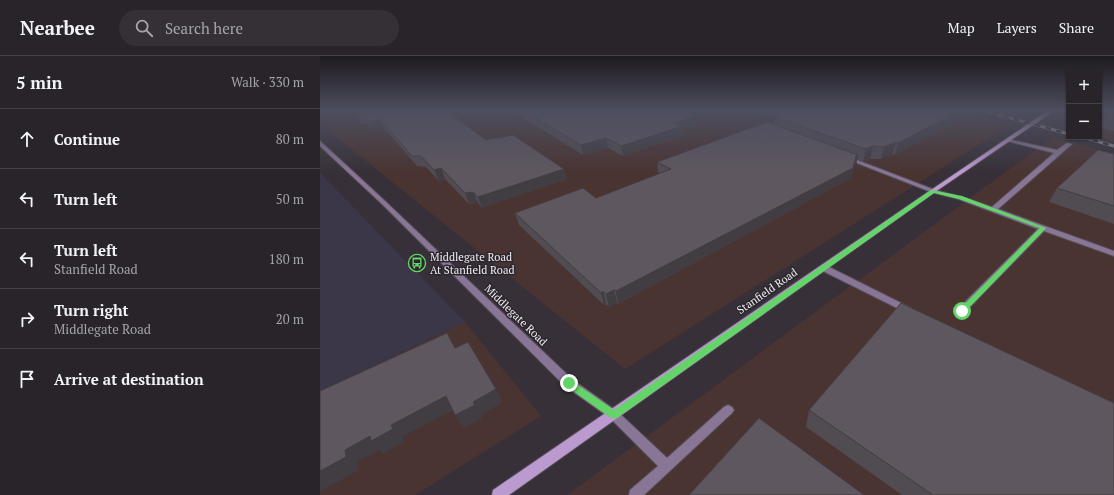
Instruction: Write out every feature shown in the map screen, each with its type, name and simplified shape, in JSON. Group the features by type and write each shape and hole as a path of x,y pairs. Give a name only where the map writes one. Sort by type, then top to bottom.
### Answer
{"street":[{"name":"Stanfield Road","path":"498,495 933,191 1023,130"},
{"path":"1009,140 1058,152"},
{"name":"Middlegate Road","path":"320,143 569,383 614,415 667,466"},
{"path":"993,210 1068,144"},
{"path":"839,156 933,191 960,198 1114,254"},
{"path":"962,311 1043,228"},
{"path":"824,268 916,314"},
{"path":"635,495 728,410"}],"shaded area":[{"path":"328,130 1001,130 625,369"},
{"path":"1102,130 1114,130 1114,141 1102,138"},
{"path":"1053,137 1114,154 1114,495 567,495"},
{"path":"320,173 465,322 320,391"},
{"path":"465,322 541,416 415,495 320,495 320,391"}],"building":[{"path":"390,130 473,130 486,140 513,135 564,169 478,197 473,192 465,193 441,168 434,170 421,156 412,156"},
{"path":"557,130 668,130 621,146 606,138 581,145"},
{"path":"744,130 790,130 858,155 856,156 853,168 616,291 614,290 606,294 603,291 601,293 515,213 583,188 596,198 671,169 657,162"},
{"path":"813,130 922,130 898,143 896,142 884,147 873,146 866,149"},
{"path":"1098,150 1114,154 1114,206 1057,188"},
{"path":"901,303 1114,403 1114,495 933,495 809,410"},
{"path":"447,333 455,348 468,342 496,389 473,402 475,405 455,415 446,396 391,425 393,429 371,441 370,436 345,450 346,457 320,471 320,391"},
{"path":"759,418 864,495 689,495"}],"railway":[{"path":"1056,130 1066,133"},
{"path":"1093,140 1114,146"}],"place":[{"name":"Middlegate Road At Stanfield Road","path":"417,263"}],"route":[{"path":"569,383 614,415 933,191 960,198 1043,228 962,311"}]}
